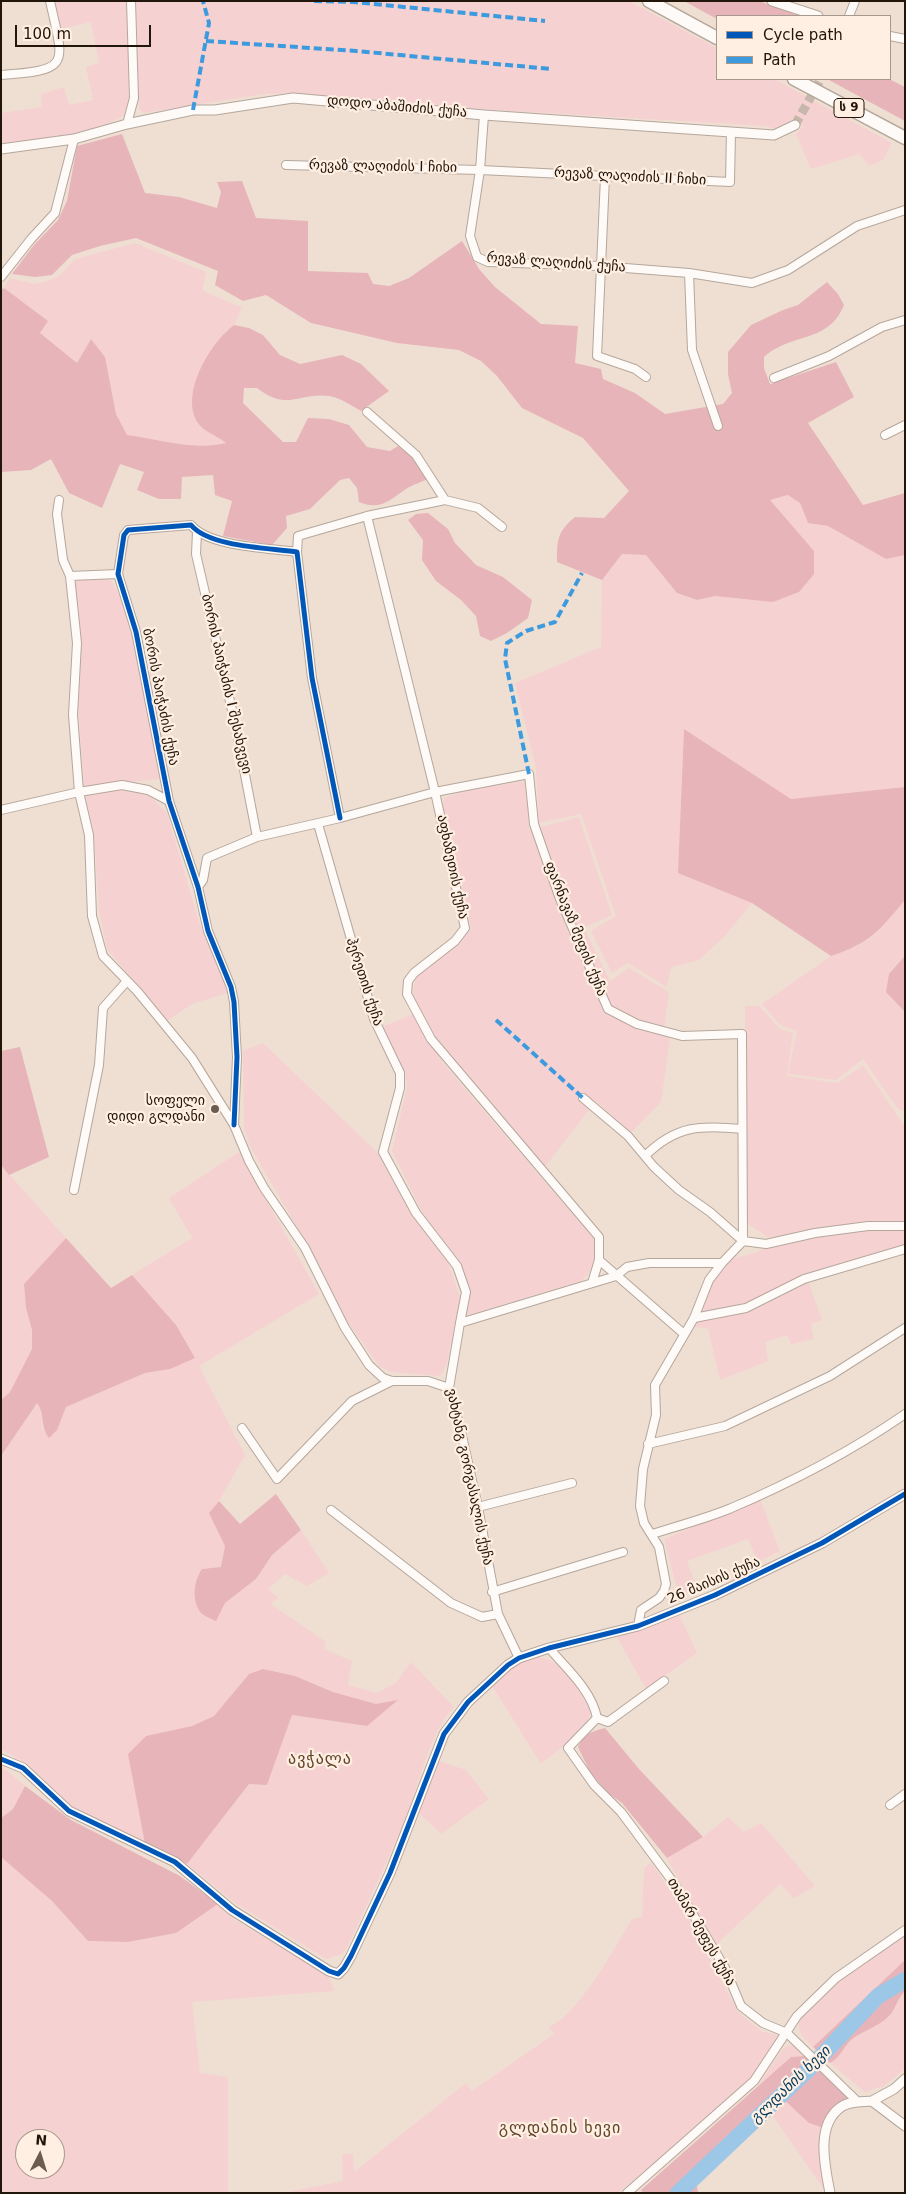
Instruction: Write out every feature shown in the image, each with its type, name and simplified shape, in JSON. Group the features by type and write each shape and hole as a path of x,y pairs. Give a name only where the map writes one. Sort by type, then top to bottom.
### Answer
{"highway":[{"path":"649,1 716,37"},
{"name":"ს 9","path":"796,80 905,138"}],"street":[{"path":"1,75 33,73 50,69 59,59 61,49 50,1"},
{"path":"127,124 134,98 131,1"},
{"path":"772,1 815,15"},
{"path":"849,15 855,1"},
{"path":"891,36 905,39"},
{"name":"დოდო აბაშიძის ქუჩა","path":"1,150 74,139 127,124 192,110 215,110 293,98 484,115 774,135 795,125"},
{"name":"რევაზ ლაღიძის ქუჩა","path":"484,115 480,170 470,236 477,257 488,262 600,266 689,273 752,283 788,270 857,226 905,210"},
{"name":"რევაზ ლაღიძის II ჩიხი","path":"480,170 730,182 731,132"},
{"path":"1,277 31,238 55,213 74,139"},
{"name":"რევაზ ლაღიძის I ჩიხი","path":"286,165 480,170"},
{"path":"605,177 597,356 635,369 646,376"},
{"path":"689,273 692,350 718,426"},
{"path":"774,378 829,356 882,327 905,320"},
{"path":"367,412 416,455 444,500"},
{"path":"885,435 905,425"},
{"path":"59,500 58,514 63,560 70,576 77,643 73,715 79,792 89,835 92,916 103,956 127,981 192,1058 234,1125 253,1168 314,1264 330,1301 345,1328 375,1372 392,1381"},
{"path":"340,818 312,678 296,552 298,536 367,516 444,500 478,508 502,527"},
{"name":"აფხაზეთის ქუჩა","path":"367,516 435,792 465,928 455,941 414,973 408,981 407,994 431,1040 599,1237 599,1260 592,1283"},
{"name":"ბორის პაიჭაძის ქუჩა","path":"234,1125 237,1057 234,1002 231,987 208,932 198,887 169,801 136,632 118,574 124,535 128,530 191,525 197,532 211,539 296,552"},
{"name":"ბორის პაიჭაძის I შესახვევი","path":"197,532 196,554 237,732 257,837"},
{"path":"70,576 118,574"},
{"name":"ფარნავაზ მეფის ქუჩა","path":"435,792 529,774 534,824 560,899 608,1009 637,1024 682,1036 742,1034 743,1241"},
{"path":"1,810 79,792 122,785 148,790 169,801"},
{"path":"198,887 203,880 208,858 257,837 318,824 435,792"},
{"name":"ჰერეთის ქუჩა","path":"318,824 374,1019 400,1072 400,1088 383,1152 416,1213 457,1266 466,1292 460,1323"},
{"path":"74,1190 99,1065 103,1008 127,981"},
{"path":"583,1098 628,1136 679,1190 710,1212 743,1241 766,1244 815,1233 868,1226 905,1226"},
{"path":"645,1156 659,1142 679,1132 708,1126 742,1129"},
{"path":"638,1626 641,1610 659,1598 666,1584 659,1547 644,1523 640,1506 648,1444 656,1415 655,1385 694,1318 709,1280 743,1241"},
{"path":"694,1318 746,1308 804,1279 905,1249"},
{"path":"599,1260 684,1334"},
{"path":"460,1323 616,1276 627,1267 649,1263 722,1263"},
{"name":"ვახტანგ გორგასალის ქუჩა","path":"460,1323 449,1388 478,1507 492,1592 498,1614 519,1658"},
{"path":"648,1444 725,1426 830,1376 905,1328"},
{"path":"242,1428 277,1479 352,1401 392,1381 428,1381 449,1388"},
{"path":"652,1534 728,1509 777,1486 838,1455 905,1414"},
{"path":"478,1507 572,1483"},
{"name":"26 მაისის ქუჩა","path":"1,1759 23,1768 69,1811 175,1862 232,1910 329,1971 338,1974 348,1962 390,1873 444,1734 462,1709 484,1685 519,1658 550,1648 638,1626 715,1595 787,1562 905,1494"},
{"path":"332,1510 451,1602 482,1617 498,1614"},
{"path":"492,1592 623,1552"},
{"path":"550,1648 586,1692 596,1709 597,1718 608,1722 664,1681"},
{"name":"თამარ მეფეს ქუჩა","path":"597,1718 568,1748 594,1785 620,1812 676,1886 725,1968 741,2006 763,2023 787,2033"},
{"path":"890,1805 905,1794"},
{"path":"627,2193 754,2081 797,2016 836,1978 905,1930"},
{"path":"787,2033 858,2102"},
{"path":"830,2193 824,2159 825,2136 833,2116 842,2106 872,2101 894,2089 905,2079"},
{"path":"872,2101 905,2126"}],"shaded area":[{"path":"55,1 127,1 129,104 126,114 97,128 49,139 1,146 1,113 42,107 41,94 64,87 69,105 93,100 86,67 99,63 91,22 61,29"},
{"path":"136,1 629,1 716,47 716,80 776,80 892,143 883,160 869,166 859,154 811,169 796,134 803,126 792,119 788,124 775,129 766,126 479,109 296,93 264,94 144,113 139,109"},
{"path":"684,1 759,1 797,15 716,15 716,18"},
{"path":"829,80 891,80 905,87 905,121"},
{"path":"122,134 145,193 179,197 217,208 221,192 217,182 242,181 256,218 308,221 308,271 368,273 373,284 389,286 409,278 462,241 479,269 495,287 541,324 578,326 575,363 601,369 603,379 635,393 665,414 723,404 732,393 728,374 728,352 751,325 798,305 827,282 838,294 844,305 837,317 829,326 819,332 775,349 764,357 764,368 770,384 836,362 854,397 808,423 863,505 905,493 905,555 886,559 828,526 808,523 800,503 788,495 770,500 814,551 814,574 799,592 773,602 715,596 697,600 677,593 646,555 622,554 602,580 557,562 559,537 565,527 575,517 604,518 629,491 583,438 522,408 497,376 481,361 459,350 397,343 311,323 266,295 243,301 215,285 218,271 136,238 100,246 72,255 52,275 35,277 12,274 34,245 58,220 67,201 77,146"},
{"path":"135,243 206,272 202,290 242,308 234,325 225,332 198,423 227,443 202,446 189,445 127,435 116,414 105,357 91,339 77,363 40,333 47,321 4,288 10,278 34,284 51,280 60,275 75,259"},
{"path":"4,288 48,321 40,333 77,363 91,339 105,357 116,414 127,435 176,444 201,446 226,443 198,423 193,411 192,398 200,370 207,356 216,343 234,325 249,328 263,335 280,355 300,364 342,355 361,364 389,391 361,411 329,396 318,395 285,400 277,399 257,388 244,388 243,403 283,442 296,442 308,418 329,419 349,425 367,447 390,451 398,446 413,458 428,479 379,505 359,502 357,488 349,478 340,480 310,509 286,516 287,528 272,545 223,536 232,501 215,495 213,475 182,477 181,499 159,499 137,490 144,472 120,464 102,508 69,493 51,459 31,470 1,472 1,290"},
{"path":"789,495 800,503 808,523 828,526 886,559 905,555 905,787 791,799 684,729 678,873 752,903 725,936 699,960 671,967 667,987 628,963 612,973 591,931 616,916 581,814 539,823 536,768 515,683 601,647 602,580 622,554 646,555 677,593 697,600 715,596 741,599 789,525 770,500"},
{"path":"428,513 448,529 455,543 476,565 503,577 532,600 528,618 507,633 491,641 480,636 476,616 461,600 436,581 422,560 423,540 408,520 416,514"},
{"path":"107,578 116,589 125,610 133,638 160,779 84,787 78,707 81,643 75,581"},
{"path":"684,729 791,799 905,787 905,900 881,928 865,941 831,956 752,903 678,873"},
{"path":"526,781 529,830 579,817 612,915 584,928 610,981 629,968 669,992 663,1035 670,1039 661,1102 631,1133 596,1101 544,1168 434,1039 412,995 416,977 471,929 443,806 444,798 470,789"},
{"path":"121,789 138,791 152,798 167,813 200,925 222,974 228,993 192,1004 167,1021 107,949 99,911 94,833 85,795"},
{"path":"905,900 905,956 886,992 905,1012 905,1111 898,1109 863,1059 836,1080 788,1074 797,1031 780,1025 762,1004 831,956 853,948 874,936"},
{"path":"905,956 905,1012 886,992 889,974"},
{"path":"745,1006 759,1006 780,1029 793,1033 787,1076 838,1083 863,1065 905,1127 905,1253 869,1258 826,1268 828,1273 808,1280 822,1320 811,1324 814,1339 791,1344 787,1335 765,1342 768,1361 720,1380 708,1328 690,1327 718,1268 733,1259 763,1249 776,1238 768,1237 745,1222"},
{"path":"413,1014 443,1063 594,1239 594,1262 590,1271 581,1281 466,1316 471,1290 458,1259 423,1214 392,1151 407,1087 405,1072 382,1027"},
{"path":"263,1043 378,1153 406,1205 448,1262 460,1297 447,1364 440,1376 392,1372 380,1367 349,1324 325,1276 250,1146 244,1128 243,1051"},
{"path":"20,1047 49,1157 9,1175 1,1165 1,1051"},
{"path":"239,1152 319,1294 199,1366 245,1455 210,1513 225,1546 221,1567 202,1569 216,1621 225,1603 256,1579 272,1555 301,1530 329,1573 307,1586 285,1574 268,1589 278,1597 271,1604 326,1642 324,1649 352,1661 348,1685 377,1693 396,1683 411,1662 454,1707 438,1730 431,1745 404,1822 347,1948 342,1954 326,1959 235,1903 187,1864 249,1784 267,1785 292,1715 366,1726 397,1701 376,1704 333,1692 295,1676 249,1674 214,1716 192,1726 146,1736 132,1778 144,1830 145,1844 75,1810 30,1766 1,1749 1,1456 27,1414 37,1403 42,1410 42,1429 57,1430 66,1407 145,1373 170,1369 176,1325 132,1275 192,1238 169,1198"},
{"path":"1,1165 66,1238 24,1284 26,1308 32,1330 32,1349 10,1392 1,1400"},
{"path":"66,1238 111,1288 132,1275 176,1325 195,1358 170,1369 145,1373 66,1407 57,1430 49,1438 44,1428 40,1407 37,1403 1,1456 1,1400 10,1392 32,1349 32,1330 26,1308 24,1284"},
{"path":"276,1494 301,1530 272,1555 256,1579 225,1603 216,1621 204,1615 198,1608 195,1597 197,1579 202,1569 221,1567 225,1546 209,1513 219,1501 240,1524"},
{"path":"760,1499 780,1551 758,1562 748,1539 687,1561 698,1591 679,1597 664,1539"},
{"path":"679,1614 697,1653 646,1689 617,1637"},
{"path":"538,1657 557,1664 564,1669 576,1682 591,1708 590,1716 580,1731 541,1764 491,1684 518,1663"},
{"path":"263,1669 295,1676 333,1692 376,1704 398,1700 367,1726 292,1715 267,1785 249,1784 187,1864 167,1852 145,1844 128,1754 146,1736 192,1726 214,1716 249,1674"},
{"path":"605,1728 639,1769 703,1837 667,1858 622,1803 608,1793 590,1772 578,1747 589,1734"},
{"path":"436,1760 466,1770 489,1799 441,1834 418,1812"},
{"path":"1,1766 25,1786 13,1809 1,1818"},
{"path":"25,1786 71,1820 180,1876 218,1904 176,1933 128,1942 88,1941 52,1901 1,1857 1,1818 13,1809"},
{"path":"728,1817 744,1832 761,1823 815,1886 794,1898 780,1884 716,1945 667,1858 703,1837"},
{"path":"1,1857 52,1901 88,1941 128,1942 176,1933 218,1904 235,1920 329,1976 334,1991 192,2002 200,2073 228,2077 228,2193 1,2193"},
{"path":"651,1862 686,1914 738,2012 761,2031 779,2036 744,2089 618,2193 282,2193 343,2181 342,2154 353,2154 354,2172 466,2083 472,2091 554,2034 549,2027 561,2020 584,1994 632,1919 642,1917 644,1868"},
{"path":"905,1933 905,1960 813,2047 802,2035 799,2027 801,2017 805,2012 842,1979"},
{"path":"905,1960 905,1991 891,2014 880,2024 851,2040 839,2056 830,2063 813,2047"},
{"path":"905,1991 905,2069 884,2086 865,2092 830,2063 839,2056 851,2040 880,2024 888,2017"},
{"path":"790,2045 796,2047 805,2056 791,2057 756,2088 784,2048"},
{"path":"805,2056 850,2099 832,2109 824,2128 809,2123 782,2098 696,2180 698,2193 643,2193 641,2190 791,2057"},
{"path":"783,2098 809,2123 824,2128 820,2150 825,2187 823,2188 770,2112"}],"waterway":[{"name":"გლდანის ხევი","path":"678,2193 810,2068 878,1996 905,1980"}],"tunnel":[{"path":"795,125 820,80"}],"marked path":[{"path":"193,110 209,23 203,1"},
{"path":"314,1 354,2 545,21"},
{"path":"206,41 356,51 551,69"},
{"path":"529,774 505,659 507,643 526,631 555,622 582,573"},
{"path":"496,1020 583,1098"}],"cycle path":[{"path":"234,1125 237,1057 234,1002 231,987 208,931 198,887 169,801 136,632 118,574 124,535 128,530 191,525 211,538 225,542 256,548 297,552 312,678 340,818"},
{"path":"1,1759 23,1768 69,1811 175,1862 232,1910 329,1971 338,1974 351,1956 390,1873 444,1734 468,1702 508,1665 519,1658 549,1648 638,1626 715,1595 822,1543 905,1494"}],"place":[{"name":"სოფელი დიდი გლდანი","path":"215,1109"}],"district":[{"name":"ავჭალა","path":"320,1760"},
{"name":"გლდანის ხევი","path":"560,2129"}]}
